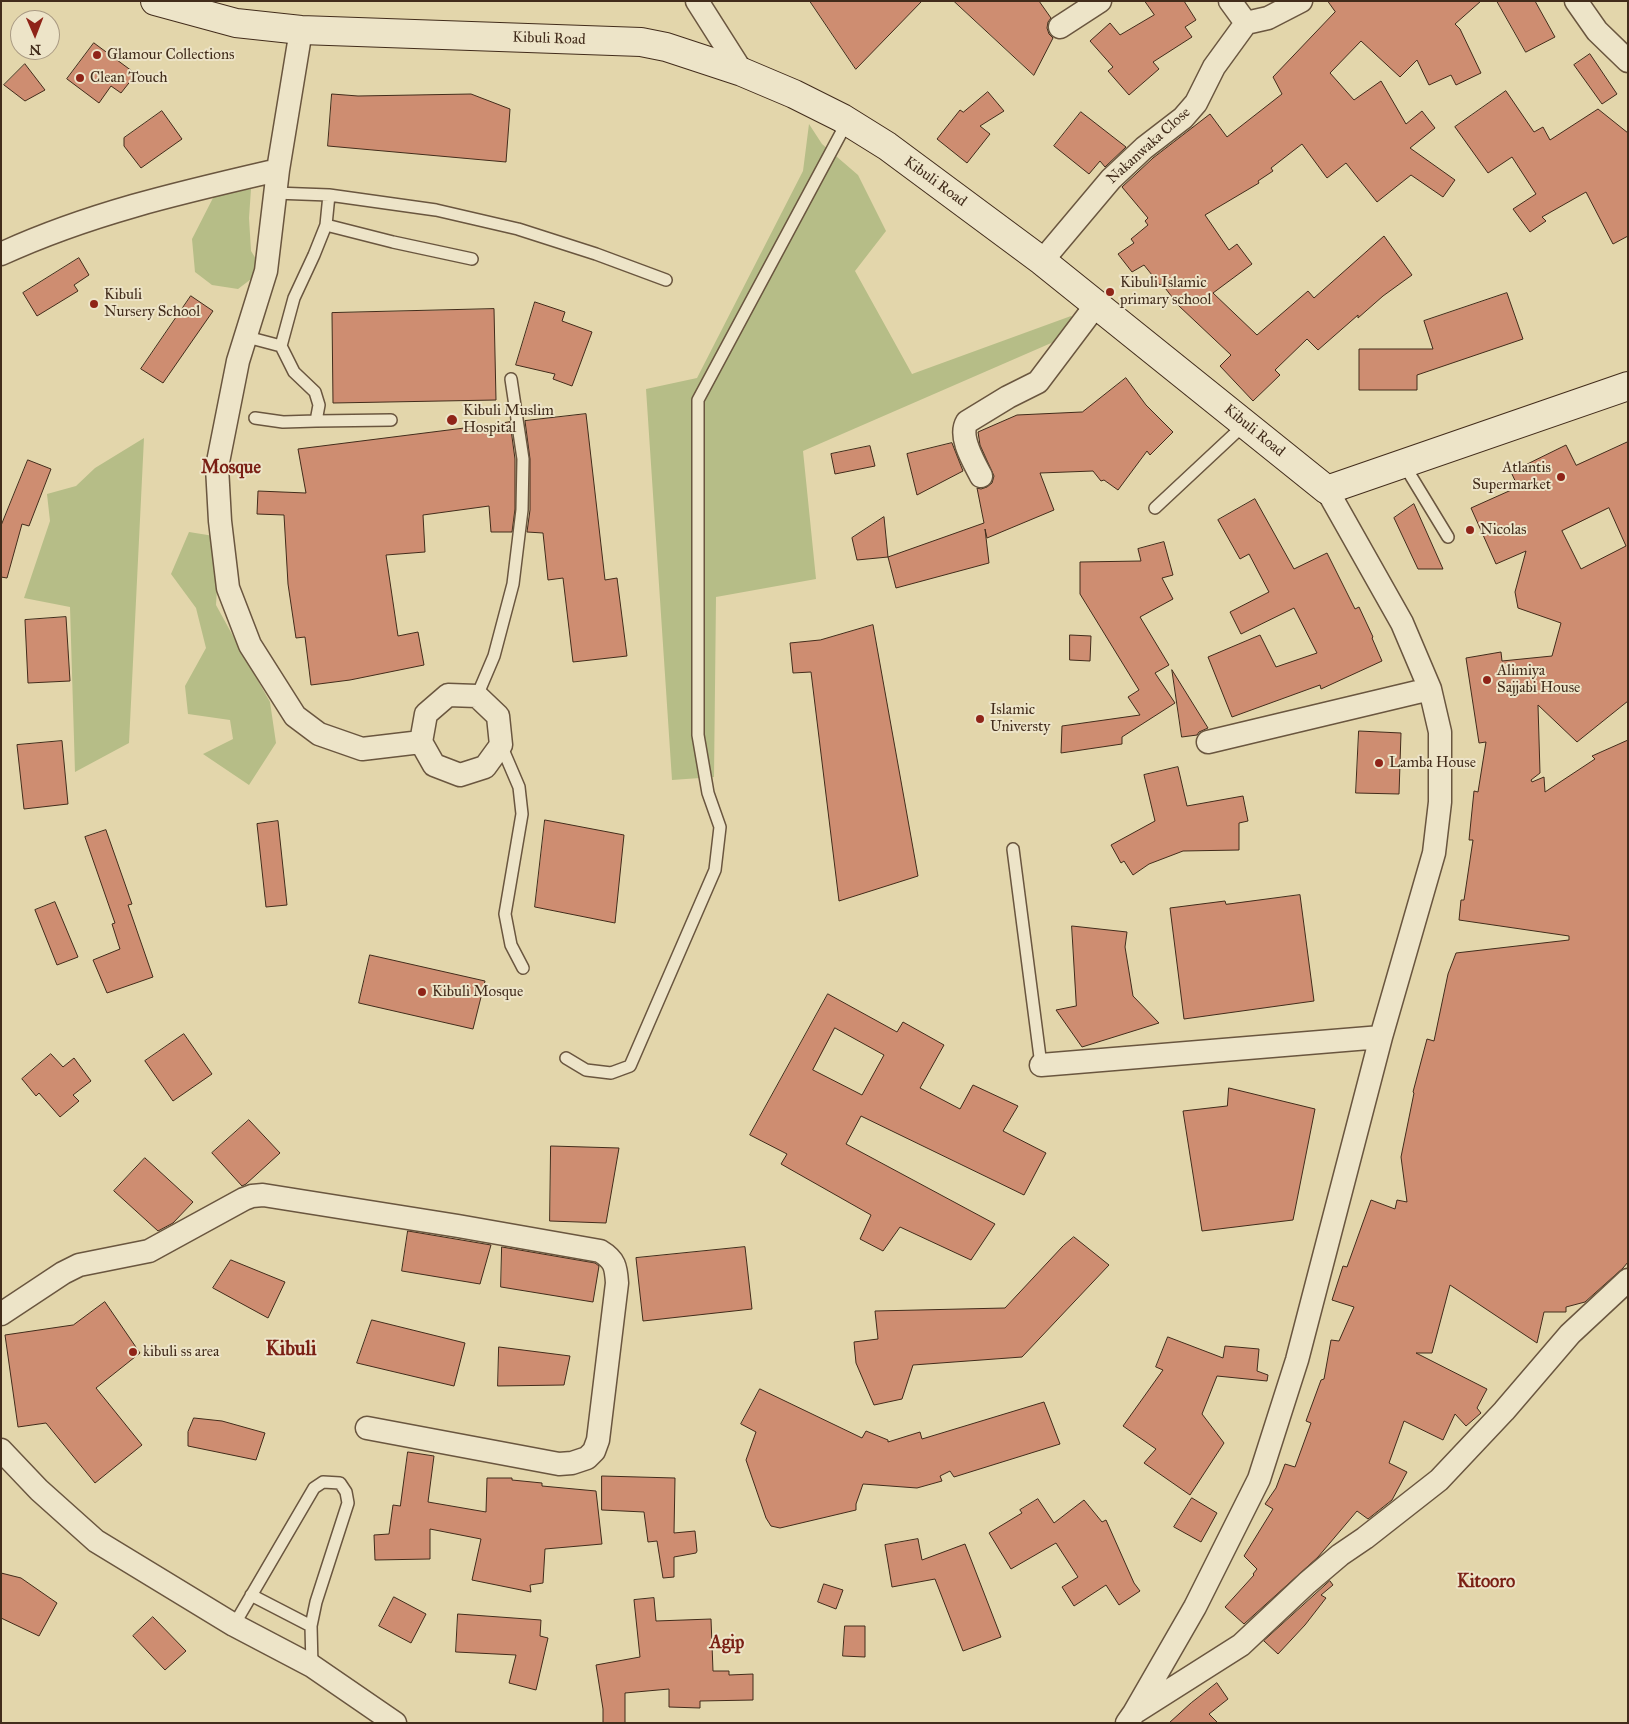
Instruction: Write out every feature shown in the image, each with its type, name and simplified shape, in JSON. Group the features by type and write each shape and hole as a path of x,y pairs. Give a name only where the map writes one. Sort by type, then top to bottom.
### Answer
{"street":[{"name":"Kibuli Road","path":"155,1 236,22 301,30 641,42 666,47 742,72 794,94 887,146 1042,260 1327,490"},
{"path":"697,1 742,72"},
{"path":"1060,26 1100,1"},
{"path":"1230,1 1246,23 1268,18 1301,1"},
{"path":"1576,1 1597,31 1628,61"},
{"name":"Nakanwaka Close","path":"1042,260 1111,179 1144,148 1183,118 1196,103 1214,67 1246,23"},
{"path":"301,30 278,170 266,271 238,361 217,467 220,521 228,588 250,644 295,716 319,734 362,749 421,742"},
{"path":"1,254 53,231 139,203 278,170"},
{"path":"981,476 964,437 964,427 967,422 1008,397 1038,382 1096,304"},
{"path":"1130,1718 1195,1607 1259,1479 1297,1360 1380,1037 1434,853 1440,802 1440,732 1430,689 1402,623 1327,490 1628,386"},
{"path":"1208,742 1430,689"},
{"path":"448,695 477,696 498,716 501,745 485,767 460,775 434,765 421,742 426,714 448,695"},
{"path":"1041,1065 1380,1037"},
{"path":"1,1314 63,1273 79,1265 149,1250 252,1196 271,1197 458,1226 600,1251 611,1257 616,1270 617,1283 598,1440 594,1451 587,1458 572,1463 542,1462 367,1428"},
{"path":"1130,1718 1241,1644 1307,1582 1439,1480 1504,1411 1570,1334 1628,1280"},
{"path":"1,1450 38,1490 96,1541 234,1625 312,1666 395,1723"}],"lane":[{"path":"566,1058 586,1070 611,1072 630,1066 715,870 720,827 708,793 698,735 698,400 847,122"},
{"path":"275,193 329,194 436,210 518,229 596,254 666,280"},
{"path":"316,421 319,405 316,392 294,372 281,346 294,298 326,225 329,194"},
{"path":"326,225 472,259"},
{"path":"247,336 281,346"},
{"path":"477,696 494,656 513,584 522,510 523,459 511,379"},
{"path":"255,418 283,422 391,420"},
{"path":"1154,508 1245,424"},
{"path":"1403,463 1448,537"},
{"path":"501,745 519,787 522,814 505,914 511,945 523,968"},
{"path":"1013,849 1041,1065"},
{"path":"234,1625 314,1488 323,1482 340,1483 346,1492 348,1503 316,1602 311,1626 312,1666"},
{"path":"251,1595 311,1626"}],"green space":[{"path":"809,124 822,144 858,175 886,231 855,271 912,374 1071,316 1088,327 803,451 816,579 716,597 714,777 672,780 646,389 697,378 803,171"},
{"path":"251,189 249,218 251,251 263,270 238,289 212,285 195,272 192,239 214,196"},
{"path":"144,438 129,743 75,772 70,607 24,598 50,521 47,494 76,486 95,468"},
{"path":"189,532 220,537 216,605 270,702 276,743 249,785 203,754 233,739 230,720 188,714 185,686 206,648 196,608 171,574"}],"building":[{"path":"810,1 922,1 856,69"},
{"path":"954,1 1039,1 1051,18 1047,28 1053,38 1034,75"},
{"path":"1145,1 1184,1 1196,20 1185,27 1192,37 1153,62 1159,69 1129,95 1108,71 1113,67 1090,41 1110,23 1120,35 1154,15"},
{"path":"1328,1 1481,1 1455,24 1460,29 1481,73 1456,85 1451,75 1429,85 1417,60 1400,77 1361,41 1330,73 1354,100 1381,81 1406,124 1422,111 1435,128 1410,148 1455,180 1443,197 1411,175 1377,202 1346,163 1327,178 1302,144 1271,168 1273,171 1258,181 1259,183 1205,215 1229,250 1237,244 1252,264 1213,293 1257,335 1308,291 1314,298 1384,236 1412,275 1383,296 1358,318 1358,315 1318,350 1307,339 1275,370 1280,375 1253,401 1220,366 1231,355 1179,306 1144,265 1132,272 1118,254 1134,243 1131,239 1148,225 1145,221 1148,218 1122,187 1153,158 1210,114 1227,137 1282,94 1273,77 1335,12"},
{"path":"1497,1 1535,1 1555,37 1526,52"},
{"path":"94,43 136,74 121,93 111,86 99,103 67,79"},
{"path":"1590,54 1617,94 1602,104 1574,65"},
{"path":"25,64 45,90 25,101 4,85"},
{"path":"1506,91 1534,132 1543,127 1550,140 1598,109 1628,133 1628,236 1613,244 1586,192 1542,217 1546,221 1530,232 1513,209 1536,194 1512,157 1488,173 1455,127"},
{"path":"988,92 1004,111 980,126 990,134 967,163 937,139 960,110 963,112"},
{"path":"332,94 358,96 471,94 510,109 506,162 328,146"},
{"path":"162,111 182,139 141,168 124,146 124,138"},
{"path":"1081,112 1126,147 1105,167 1100,161 1089,174 1054,146"},
{"path":"79,258 89,275 74,285 78,291 37,316 23,293"},
{"path":"1507,293 1523,339 1417,375 1417,390 1359,390 1359,349 1433,349 1424,321"},
{"path":"191,296 213,311 163,383 141,369"},
{"path":"535,302 565,312 562,321 592,332 572,386 553,379 555,374 516,365"},
{"path":"494,309 496,400 333,403 332,313"},
{"path":"1126,378 1146,405 1173,432 1150,455 1147,451 1118,490 1104,480 1101,481 1093,471 1040,473 1054,510 987,538 985,529 989,563 896,588 888,557 984,523 977,488 987,487 992,483 994,476 980,445 978,432 1017,415 1082,412"},
{"path":"586,414 605,580 617,578 627,656 573,662 563,578 548,580 543,533 527,532 530,510 530,459 525,421"},
{"path":"510,422 515,459 515,509 512,532 491,532 489,506 423,515 425,552 386,555 398,636 418,632 424,665 350,680 311,685 305,637 296,638 288,584 284,515 257,514 258,491 306,493 298,449 496,424 496,431 499,424"},
{"path":"1628,442 1628,701 1577,742 1538,705 1540,773 1531,780 1532,782 1544,777 1545,792 1595,759 1592,756 1628,740 1628,1262 1585,1302 1566,1307 1566,1312 1544,1312 1537,1343 1450,1285 1432,1353 1416,1353 1487,1389 1477,1408 1481,1413 1466,1426 1455,1414 1443,1440 1404,1421 1389,1463 1407,1472 1392,1500 1368,1519 1357,1511 1318,1557 1244,1624 1225,1607 1254,1575 1257,1569 1244,1556 1273,1509 1265,1504 1276,1488 1285,1464 1295,1467 1311,1423 1306,1421 1321,1380 1324,1379 1331,1340 1339,1341 1354,1307 1332,1300 1343,1266 1347,1267 1371,1200 1395,1209 1397,1200 1407,1202 1401,1157 1413,1092 1427,1039 1434,1041 1448,974 1456,953 1569,940 1569,936 1459,920 1473,840 1469,840 1474,791 1478,792 1486,742 1479,743 1466,658 1501,652 1502,661 1552,656 1561,623 1518,608 1515,592 1526,551 1496,564 1471,508 1518,487 1511,472 1566,445 1576,465","holes":["1609,508 1626,546 1581,569 1562,531"]},
{"path":"952,443 963,471 917,495 907,454"},
{"path":"870,446 875,466 835,474 831,454"},
{"path":"28,460 51,469 29,526 22,524 7,578 1,577 1,526"},
{"path":"1255,499 1294,569 1327,553 1355,609 1359,607 1382,661 1321,689 1320,685 1232,717 1208,657 1260,635 1276,667 1317,653 1294,608 1241,634 1230,612 1269,592 1249,554 1240,559 1218,520"},
{"path":"1414,504 1443,569 1418,569 1394,518"},
{"path":"884,517 888,557 857,560 852,538"},
{"path":"1164,542 1173,575 1162,578 1173,599 1140,617 1169,665 1155,673 1175,703 1122,737 1122,744 1061,753 1062,726 1140,715 1128,697 1139,690 1080,594 1080,562 1141,561 1138,549"},
{"path":"66,617 70,681 28,683 25,620"},
{"path":"873,625 918,876 839,901 811,672 793,673 790,643 820,640"},
{"path":"1070,635 1091,636 1090,661 1070,660"},
{"path":"1172,670 1208,728 1197,735 1182,737"},
{"name":"Lamba House","path":"1359,731 1401,733 1399,794 1356,793"},
{"path":"62,741 68,804 24,809 17,745"},
{"path":"1178,767 1187,806 1243,796 1248,821 1239,823 1239,850 1183,851 1149,864 1133,875 1124,861 1121,863 1111,845 1155,821 1144,775"},
{"path":"545,820 624,835 615,923 535,907"},
{"path":"278,821 287,905 266,907 257,824"},
{"path":"106,830 132,904 128,905 153,977 107,993 93,960 120,949 112,924 115,923 85,837"},
{"path":"1300,895 1314,1001 1184,1019 1170,908 1225,901 1226,904"},
{"path":"55,902 78,957 57,965 35,910"},
{"path":"1072,926 1127,932 1125,947 1133,996 1159,1023 1082,1047 1056,1010 1076,1006"},
{"name":"Kibuli Mosque","path":"370,955 485,981 473,1029 359,1003"},
{"path":"828,994 897,1032 903,1022 944,1045 920,1088 960,1109 973,1085 1018,1106 1003,1131 1046,1153 1024,1195 861,1116 846,1144 995,1224 971,1260 900,1227 883,1251 860,1239 871,1215 781,1164 787,1154 750,1135","holes":["835,1028 884,1055 862,1095 813,1070"]},
{"path":"184,1034 212,1074 173,1101 145,1061"},
{"path":"51,1054 63,1067 74,1058 91,1081 73,1095 79,1101 60,1117 39,1093 36,1096 22,1079"},
{"path":"1229,1088 1315,1109 1293,1220 1202,1231 1183,1111 1227,1106"},
{"path":"249,1120 280,1153 242,1186 212,1153"},
{"path":"551,1146 619,1148 606,1223 550,1221"},
{"path":"145,1158 193,1202 173,1223 158,1231 114,1191"},
{"path":"408,1231 491,1245 480,1284 402,1271"},
{"path":"1074,1237 1109,1265 1022,1357 913,1365 902,1399 874,1405 856,1363 854,1342 878,1339 875,1311 1005,1308 1063,1246"},
{"path":"502,1247 595,1263 599,1266 593,1302 501,1287"},
{"path":"745,1247 752,1309 643,1321 636,1258"},
{"path":"231,1260 285,1282 268,1318 213,1288"},
{"path":"105,1302 140,1353 96,1388 142,1445 95,1483 46,1423 18,1427 5,1335 73,1325"},
{"path":"372,1320 465,1343 454,1386 357,1363"},
{"path":"1168,1337 1223,1358 1225,1346 1259,1349 1257,1371 1268,1375 1267,1381 1217,1376 1202,1414 1224,1443 1190,1495 1144,1463 1156,1449 1123,1426 1163,1370 1156,1367"},
{"path":"499,1347 570,1356 564,1385 498,1386"},
{"path":"760,1389 862,1438 866,1431 888,1440 888,1442 920,1432 922,1439 1044,1402 1060,1444 954,1477 950,1471 940,1476 942,1481 917,1488 863,1484 856,1504 856,1510 780,1528 771,1526 766,1518 746,1460 756,1432 741,1424"},
{"path":"194,1418 222,1421 265,1433 256,1460 188,1446 188,1432"},
{"path":"408,1452 434,1456 428,1502 486,1512 487,1478 512,1478 512,1480 542,1483 542,1486 596,1491 602,1544 545,1549 543,1583 530,1585 531,1592 472,1580 481,1539 430,1529 430,1559 375,1560 374,1535 389,1534 393,1505 400,1506"},
{"path":"602,1476 675,1478 674,1533 695,1531 697,1551 696,1553 674,1557 674,1577 663,1578 657,1541 648,1542 644,1512 602,1510"},
{"path":"1192,1498 1217,1513 1201,1542 1174,1527"},
{"path":"1038,1499 1054,1523 1084,1500 1102,1522 1106,1520 1134,1583 1140,1591 1119,1605 1106,1585 1074,1606 1062,1587 1078,1577 1056,1543 1011,1569 989,1533 1022,1513 1020,1510"},
{"path":"918,1539 922,1560 965,1544 1001,1637 963,1651 935,1579 892,1587 885,1545"},
{"path":"1,1573 21,1578 57,1603 39,1636 1,1618"},
{"path":"1330,1581 1333,1585 1321,1595 1326,1598 1305,1625 1278,1654 1264,1641"},
{"path":"824,1584 843,1590 836,1609 818,1602"},
{"path":"394,1597 426,1614 411,1643 379,1626"},
{"path":"654,1598 656,1621 711,1619 713,1671 729,1671 729,1675 753,1674 753,1700 700,1701 700,1708 669,1707 669,1689 625,1693 625,1723 603,1723 603,1709 596,1665 640,1657 634,1600"},
{"path":"458,1614 541,1620 540,1636 548,1638 536,1690 509,1683 516,1655 456,1652"},
{"path":"153,1617 186,1651 165,1670 133,1636"},
{"path":"845,1626 865,1626 865,1657 843,1656"},
{"path":"1217,1683 1228,1699 1209,1714 1218,1723 1169,1723 1191,1703"}],"place":[{"name":"Glamour Collections","path":"97,55"},
{"name":"Clean Touch","path":"80,78"},
{"name":"Kibuli Islamic primary school","path":"1110,292"},
{"name":"Kibuli Nursery School","path":"94,304"},
{"name":"Kibuli Muslim Hospital","path":"452,420"},
{"name":"Atlantis Supermarket","path":"1561,477"},
{"name":"Nicolas","path":"1470,530"},
{"name":"Alimiya Sajjabi House","path":"1487,680"},
{"name":"Islamic Universty","path":"980,719"},
{"name":"Lamba House","path":"1379,763"},
{"name":"Kibuli Mosque","path":"422,992"},
{"name":"kibuli ss area","path":"133,1352"}],"district":[{"name":"Mosque","path":"231,469"},
{"name":"Kibuli","path":"291,1350"},
{"name":"Kitooro","path":"1486,1583"},
{"name":"Agip","path":"727,1644"}]}
